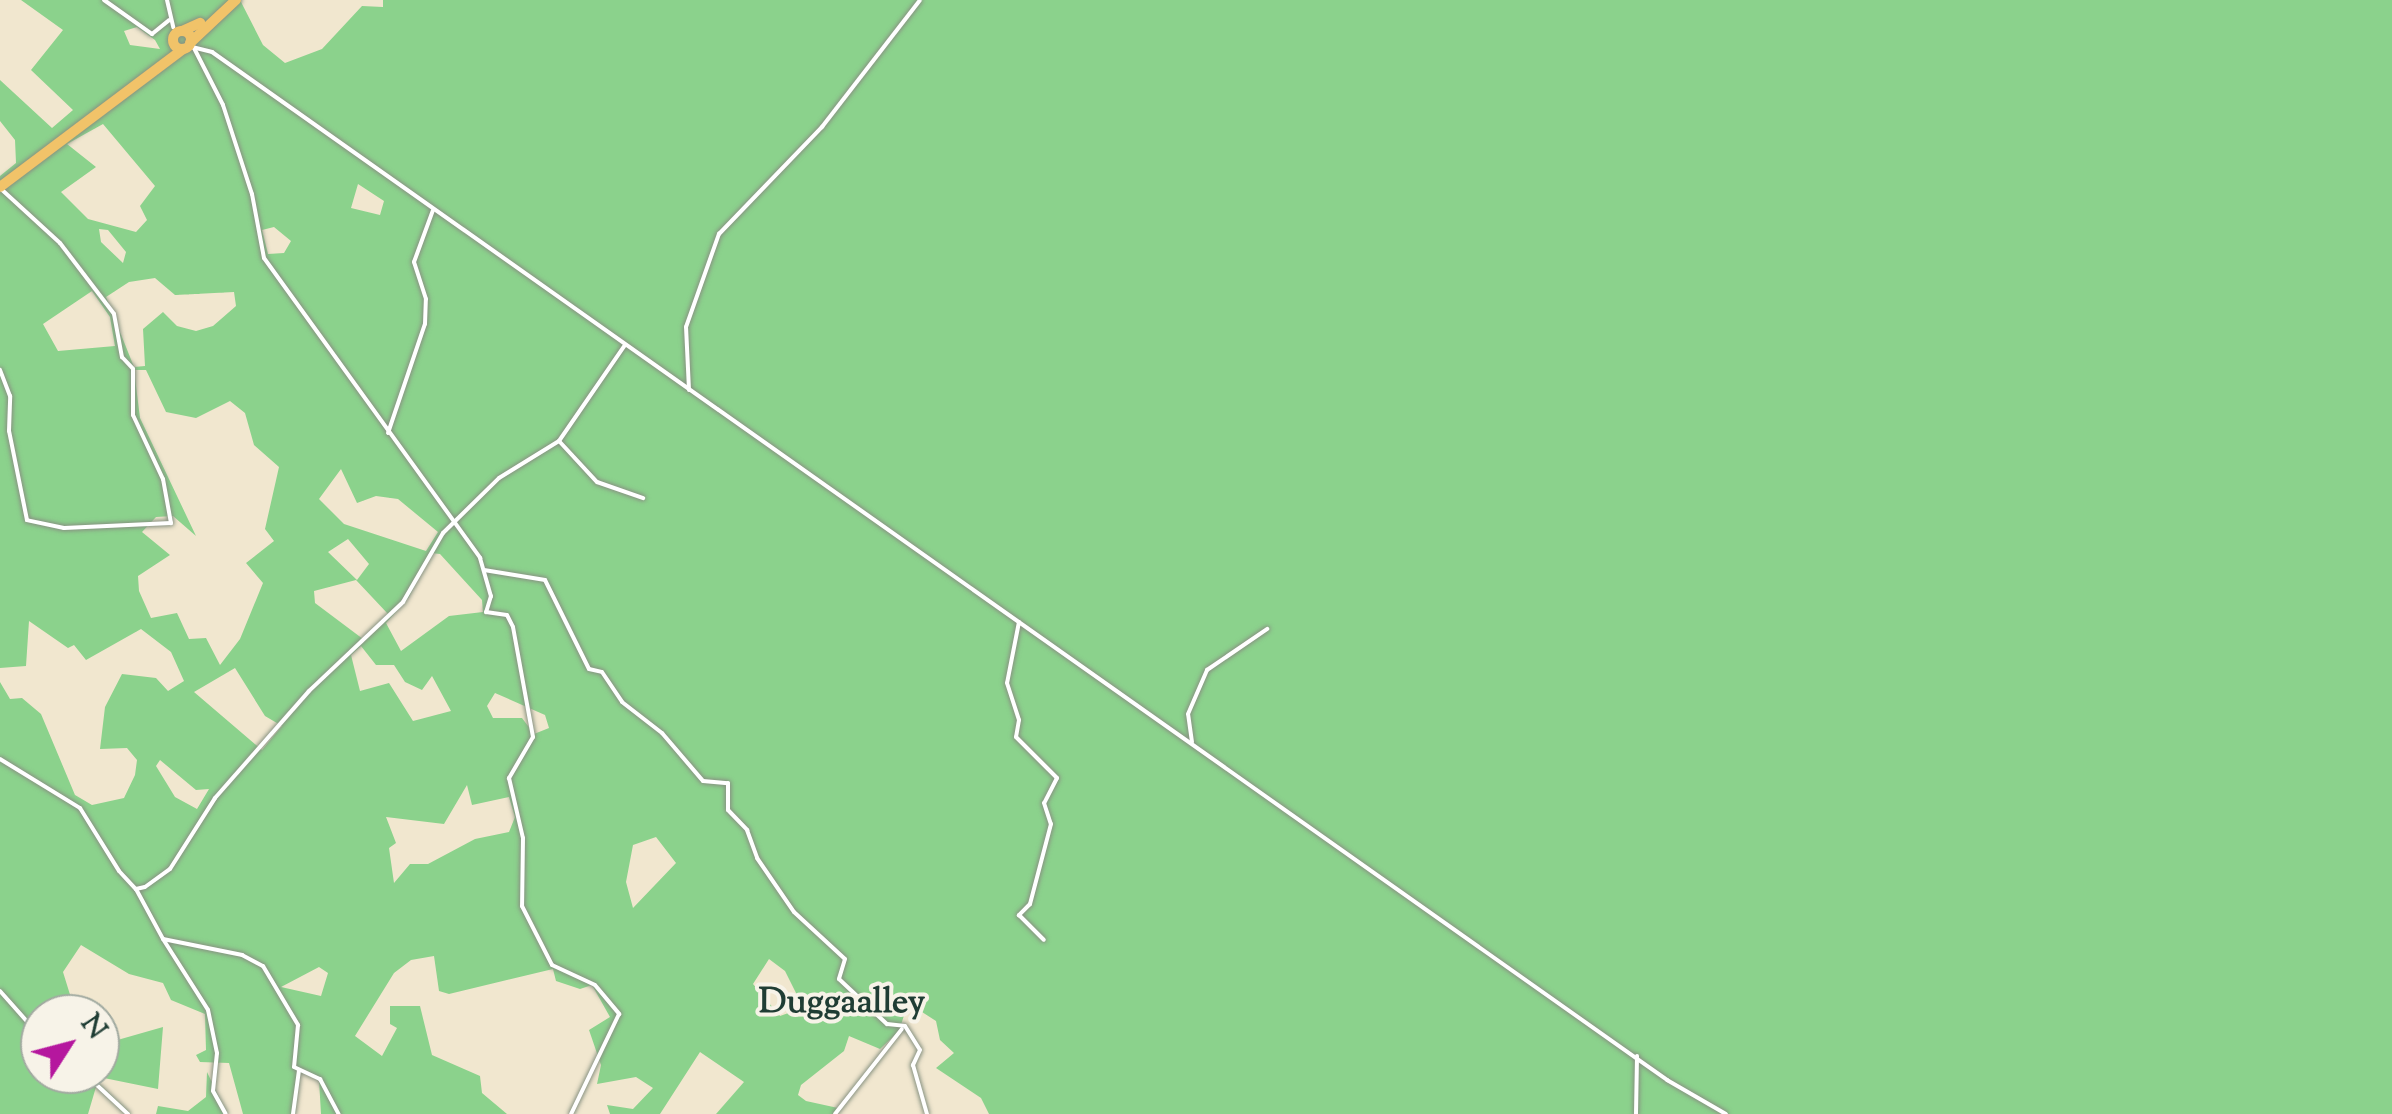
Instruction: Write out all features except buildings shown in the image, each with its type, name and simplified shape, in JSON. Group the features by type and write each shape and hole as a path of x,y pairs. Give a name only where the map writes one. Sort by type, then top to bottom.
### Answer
{"highway":[{"path":"0,185 177,33 228,0"},
{"path":"0,185 189,46 236,0"},
{"path":"177,33 189,46"}],"street":[{"path":"104,0 152,34 169,20"},
{"path":"167,0 169,20 177,33"},
{"path":"689,391 692,352 686,328 719,234 746,198 822,127 920,0"},
{"path":"189,46 212,52 1667,1080 1726,1114"},
{"path":"189,46 223,105 252,194 264,258 455,522 484,570 491,596 484,608 492,616 508,615 519,646 518,678 532,736 508,778 523,838 522,906 552,966 596,985 620,1014 593,1058 574,1112"},
{"path":"0,185 60,243 114,314 122,357 133,369 133,415 163,479 173,520 64,528 26,520 10,431 10,396 0,370"},
{"path":"388,433 424,324 426,299 414,262 433,210"},
{"path":"136,889 170,869 215,798 309,691 403,602 432,546 499,478 558,440 625,345"},
{"path":"0,428 10,431"},
{"path":"558,440 597,482 642,498"},
{"path":"484,570 547,582 589,669 602,672 622,702 662,732 703,781 728,783 728,810 747,830 757,858 794,912 843,956 839,979 866,1009 902,1029 920,1050 912,1066 927,1114"},
{"path":"1019,622 1007,683 1019,720 1016,737 1057,778 1044,803 1051,824 1032,900 1019,915 1044,940"},
{"path":"1192,742 1188,714 1207,670 1267,629"},
{"path":"0,758 80,808 136,889 208,1010 217,1053 213,1091 226,1114"},
{"path":"162,938 242,955 263,966 298,1025 293,1060 299,1070 320,1080 340,1114"},
{"path":"1,996 20,1015"},
{"path":"835,1114 902,1029"},
{"path":"1636,1056 1636,1114"},
{"path":"292,1114 299,1070"},
{"path":"106,1094 128,1114"}],"green space":[{"path":"21,0 240,0 263,45 285,63 322,49 362,6 383,7 383,0 2392,0 2392,1114 989,1114 981,1098 936,1068 954,1053 940,1040 936,1021 908,1003 899,1031 880,1049 849,1036 844,1051 801,1085 798,1095 806,1101 838,1108 843,1103 837,1114 716,1114 744,1082 700,1052 660,1114 610,1114 607,1105 633,1109 653,1088 636,1077 597,1084 601,1065 589,1030 610,1017 592,985 580,989 556,981 553,969 449,994 439,991 434,956 411,960 394,973 355,1036 382,1056 397,1028 390,1024 390,1006 420,1006 432,1055 480,1076 482,1093 507,1114 321,1114 319,1080 300,1072 295,1114 243,1114 229,1063 200,1062 196,1055 206,1050 205,1014 171,1000 163,983 129,974 81,945 63,972 70,994 20,994 20,1094 94,1094 88,1114 0,1114 0,682 10,699 22,698 41,714 75,795 92,805 124,798 135,775 137,760 127,748 100,749 105,707 122,674 156,678 168,691 184,681 171,652 141,629 86,660 74,645 68,648 29,621 26,666 0,668 0,176 16,163 15,140 0,121 0,80 52,128 73,110 31,70 63,30","holes":["137,27 155,40 160,49 130,45 124,31","103,124 155,186 140,206 147,220 136,232 88,219 61,192 96,167 67,144","358,184 384,201 380,215 351,208","274,227 291,241 284,253 268,254 262,230","99,229 108,230 126,252 123,263 101,242","155,278 175,295 234,292 236,306 213,326 196,331 177,326 163,312 143,329 145,366 134,367 106,297 129,282","92,291 110,317 115,346 58,351 43,324","134,370 146,370 166,412 196,418 230,401 245,413 254,445 279,467 265,529 274,541 246,563 263,583 240,639 220,665 206,638 189,639 177,613 151,618 139,591 138,576 170,555 142,532 156,517 173,516 196,536 140,418","341,469 357,503 376,496 398,499 438,532 426,551 344,524 319,499","348,539 369,564 357,580 328,552","431,553 440,554 482,600 483,612 449,616 401,651 386,623 409,597","356,580 388,614 363,639 315,603 314,591","361,646 376,665 394,665 405,682 422,690 432,676 451,711 413,721 389,683 360,691 351,655","235,668 265,716 282,726 262,750 194,692","495,693 545,715 549,728 534,734 522,718 493,718 487,706","160,760 196,790 209,789 197,809 175,797 156,766","467,785 472,805 509,797 515,817 509,832 475,839 428,864 410,864 394,883 389,848 396,843 386,817 444,824","656,837 676,863 633,908 626,882 633,845","769,959 785,971 799,999 794,1011 780,1016 753,984","319,967 328,973 321,996 281,987"]},
{"path":"163,1027 158,1089 120,1081 120,1039"},
{"path":"207,1072 227,1114 156,1114 158,1106 188,1111 206,1097"}],"district":[{"name":"Duggaalley","path":"842,1004"}]}
